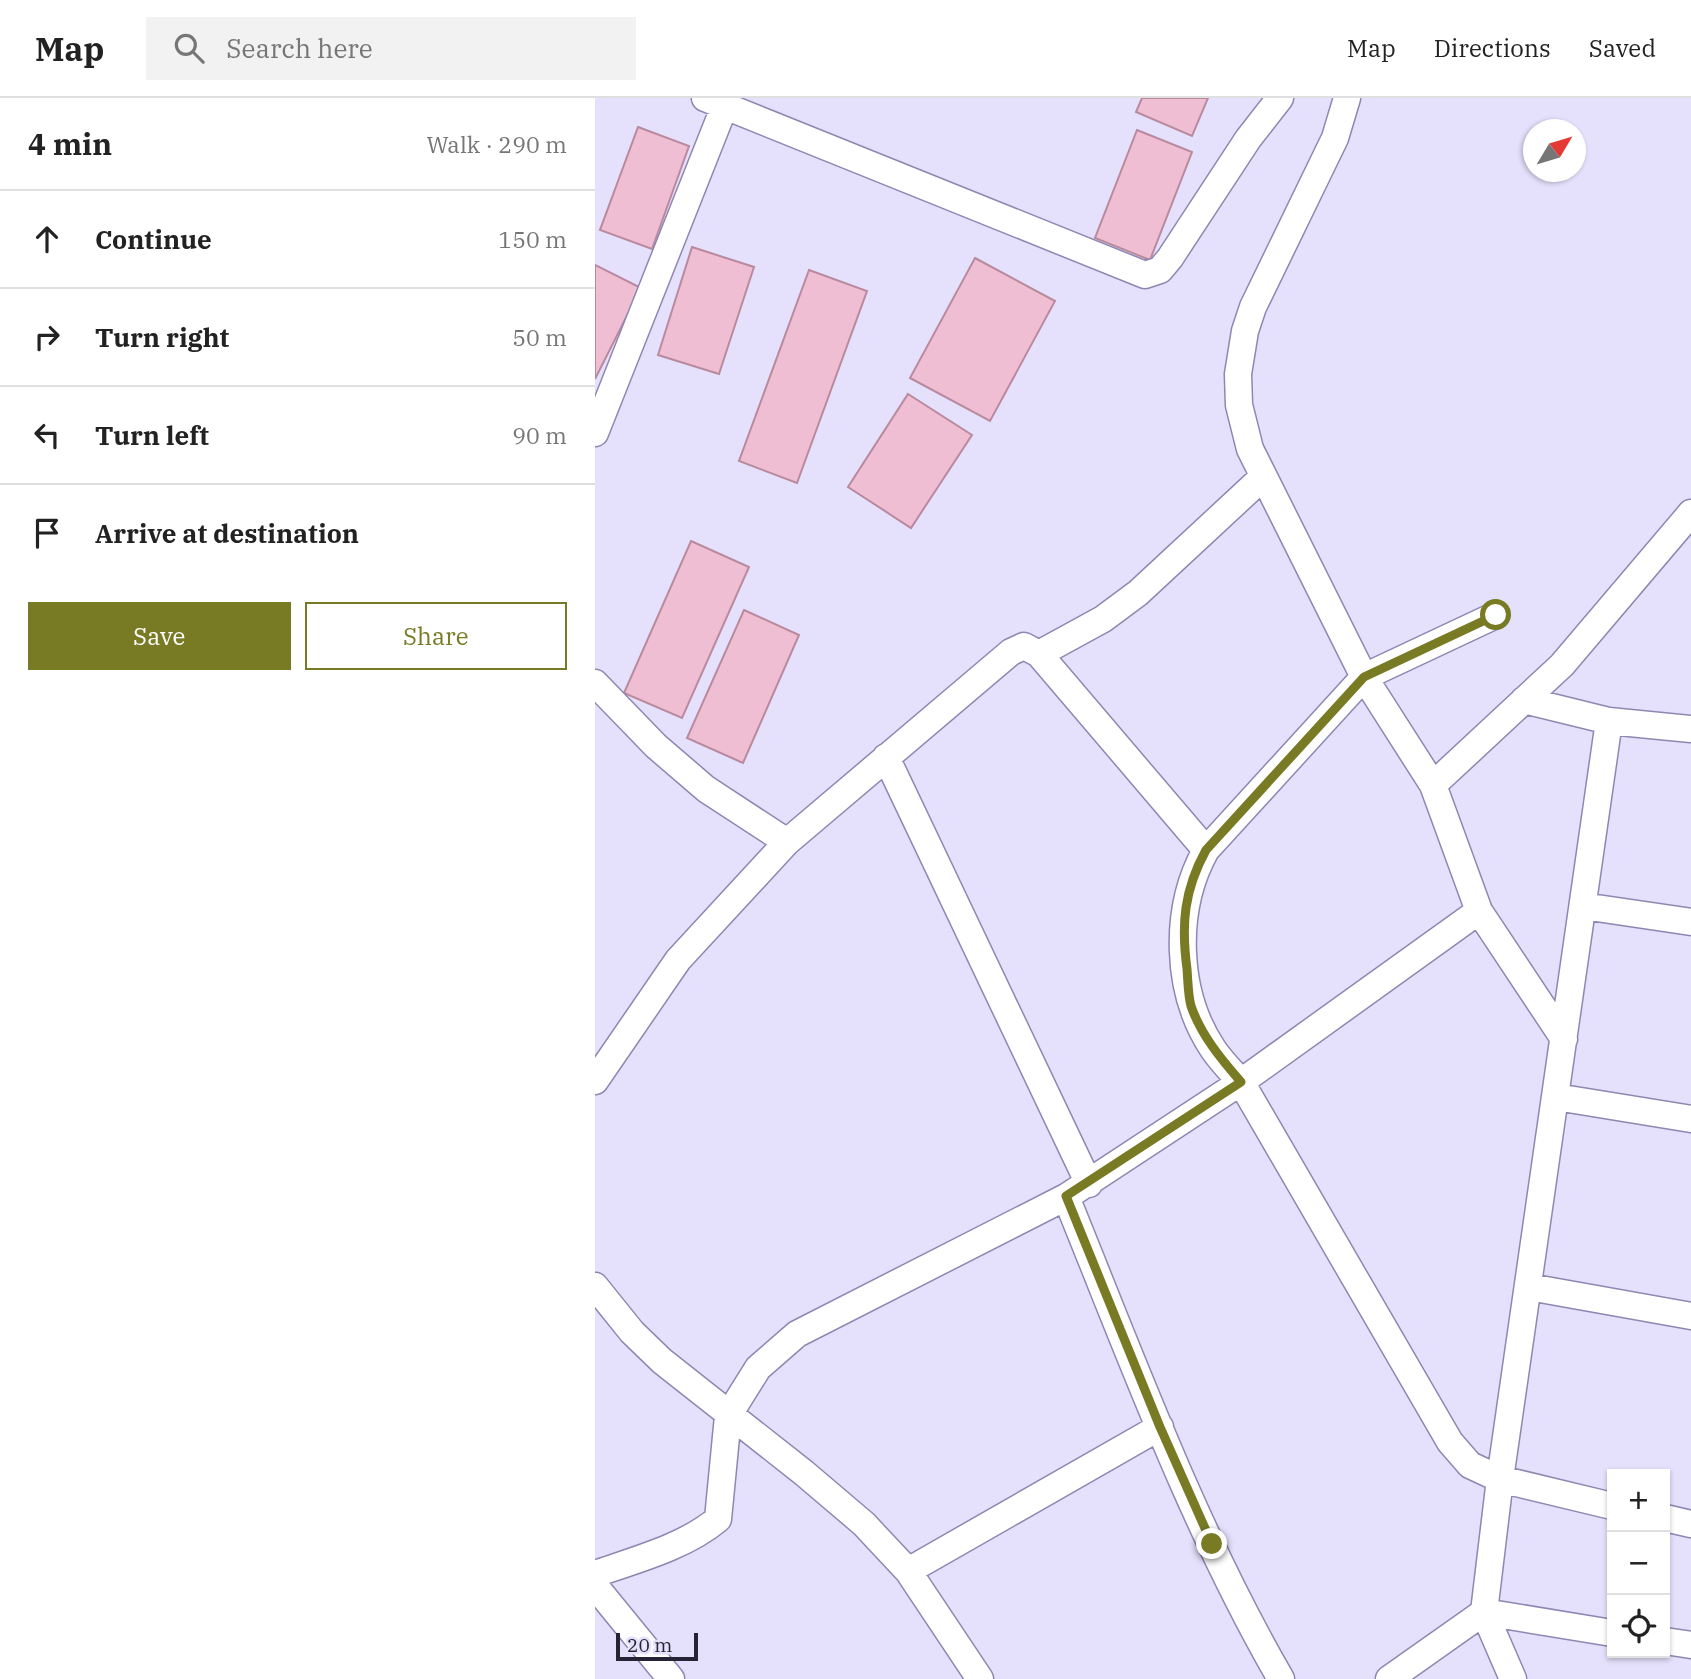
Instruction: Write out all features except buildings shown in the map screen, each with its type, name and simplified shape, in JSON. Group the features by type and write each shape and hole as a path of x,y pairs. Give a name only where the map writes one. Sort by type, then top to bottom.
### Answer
{"street":[{"path":"595,433 715,102 1145,275 1160,270 1170,258 1248,139 1279,98"},
{"path":"1347,98 1335,138 1253,307 1245,331 1238,374 1239,405 1249,449 1364,677 1433,785 1479,911 1564,1039"},
{"path":"1039,654 1104,619 1138,593 1263,477"},
{"path":"1433,785 1562,665 1691,513"},
{"path":"1496,615 1364,677 1206,850 1193,873 1184,905 1183,939 1191,1005 1213,1049 1241,1082 1450,1442 1470,1465 1500,1479 1607,1505"},
{"path":"595,1081 678,960 787,842 1011,652 1024,646 1039,654 1206,850"},
{"path":"595,683 656,746 706,789 787,842"},
{"path":"1524,700 1609,720 1691,729"},
{"path":"1513,1679 1484,1612 1500,1479 1609,720"},
{"path":"886,757 1078,1190 1160,1427 1243,1613 1281,1679"},
{"path":"1583,906 1691,922"},
{"path":"595,1574 646,1556 709,1527 718,1519 728,1416 758,1368 797,1334 1078,1190 1241,1082 1479,911"},
{"path":"1556,1097 1691,1119"},
{"path":"595,1286 632,1332 728,1416 804,1472 864,1524 908,1571 980,1679"},
{"path":"1529,1287 1691,1315"},
{"path":"908,1571 1160,1427"},
{"path":"1670,1519 1691,1524"},
{"path":"595,1586 671,1679"},
{"path":"1389,1679 1484,1612 1607,1632"},
{"path":"1670,1642 1691,1645"}],"route":[{"path":"1212,1544 1160,1427 1066,1196 1089,1184 1241,1082 1213,1049 1191,1005 1183,939 1184,905 1193,873 1206,850 1364,677 1496,615"}]}
